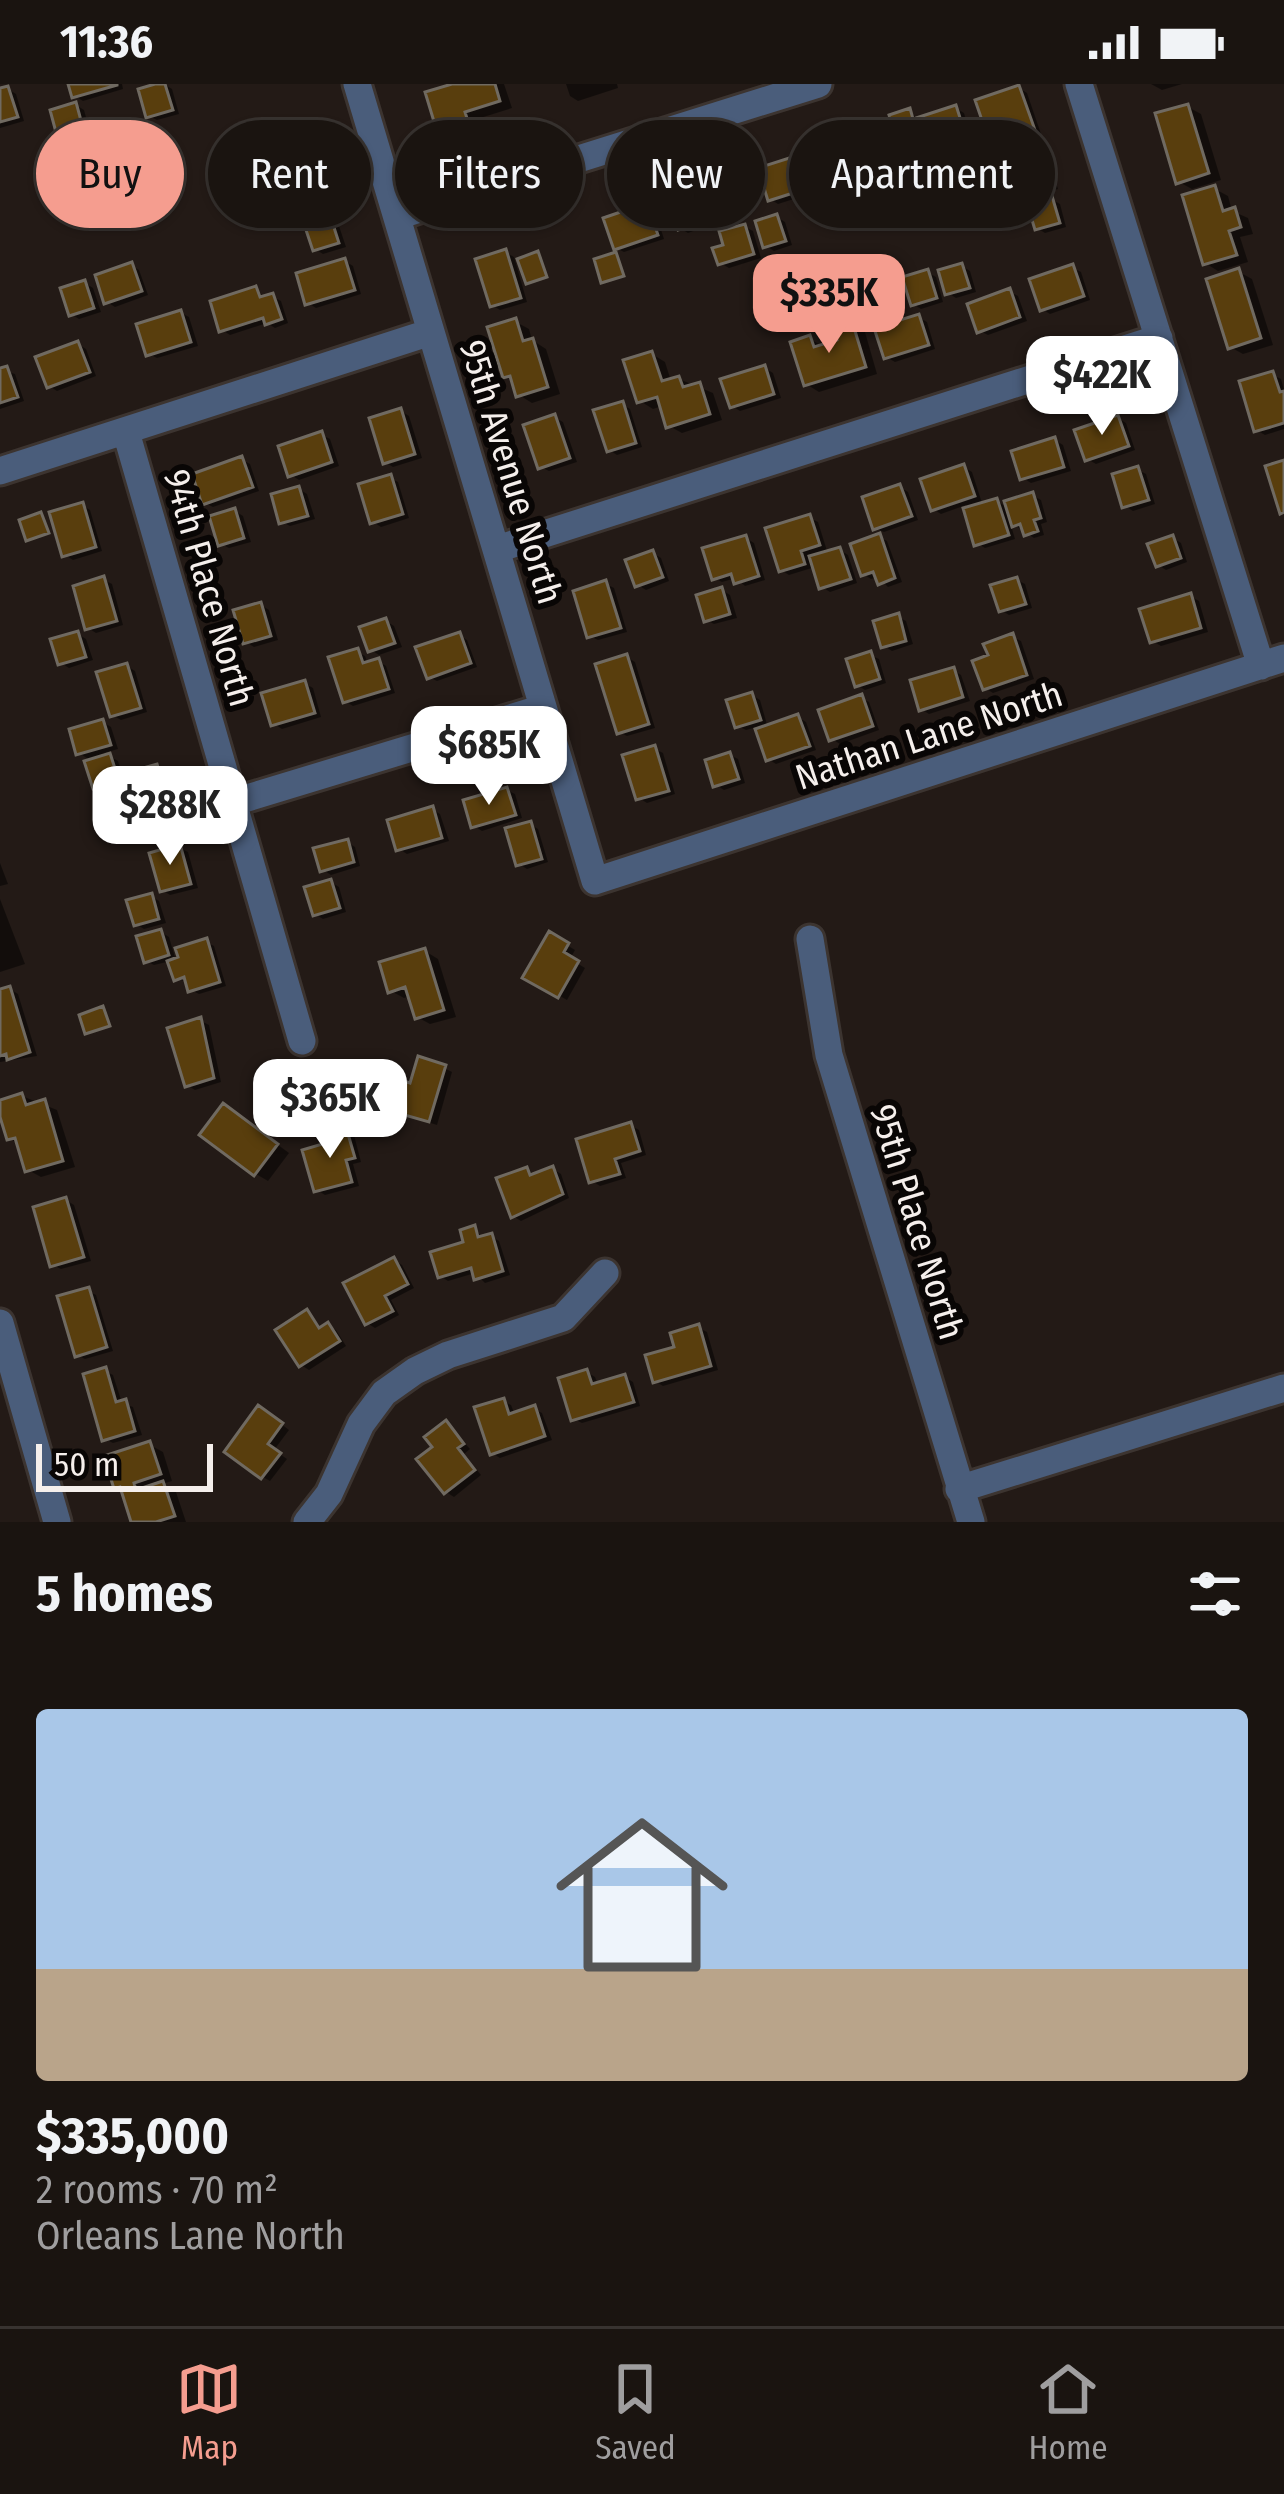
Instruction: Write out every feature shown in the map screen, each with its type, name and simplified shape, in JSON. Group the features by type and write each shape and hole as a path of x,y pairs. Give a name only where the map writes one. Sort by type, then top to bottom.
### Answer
{"street":[{"name":"95th Avenue North","path":"357,84 395,210"},
{"path":"583,158 818,84"},
{"path":"1079,84 1159,338 1272,662"},
{"name":"95th Avenue North","path":"400,228 595,880"},
{"path":"0,471 431,332"},
{"path":"497,549 1159,338"},
{"name":"94th Place North","path":"126,432 302,1041"},
{"name":"Nathan Lane North","path":"595,880 1272,662"},
{"path":"234,802 543,708"},
{"name":"95th Place North","path":"810,939 829,1055 971,1522"},
{"path":"307,1522 329,1494 361,1424 384,1394 448,1355 563,1318 605,1273"},
{"path":"0,1323 57,1522"},
{"path":"959,1489 1284,1388"}],"building":[{"path":"68,84 117,84 117,85 72,98"},
{"path":"165,84 173,110 146,118 138,89"},
{"path":"452,84 495,84 500,101 465,112 468,120 434,120 425,92"},
{"path":"1019,85 1031,120 982,120 975,100"},
{"path":"8,86 18,117 0,122 0,88"},
{"path":"76,102 81,120 53,120 50,110"},
{"path":"1188,104 1209,173 1176,184 1155,113"},
{"path":"956,105 961,120 891,120 889,115 910,108 913,119"},
{"path":"789,158 789,194 768,201 765,166"},
{"path":"1215,185 1223,211 1235,207 1241,227 1229,231 1237,255 1203,265 1182,195"},
{"path":"777,214 786,241 763,248 757,228 765,228 765,218"},
{"path":"607,217 607,228 656,228 658,235 614,250 603,218"},
{"path":"305,228 334,228 339,243 313,251"},
{"path":"746,228 754,254 718,265 712,248 723,245 719,231"},
{"path":"506,249 521,298 490,307 475,259"},
{"path":"538,251 547,277 526,284 517,259"},
{"path":"616,252 624,276 601,283 594,259"},
{"path":"345,258 355,290 305,305 296,273"},
{"path":"132,262 142,291 104,304 95,275"},
{"path":"962,263 970,288 945,295 938,270"},
{"path":"1073,264 1084,296 1040,311 1029,279"},
{"path":"1239,268 1261,338 1228,349 1206,279"},
{"path":"928,269 937,298 911,306 902,277"},
{"path":"85,280 94,308 69,316 60,288"},
{"path":"256,286 260,297 273,293 282,319 265,325 263,318 219,332 210,301"},
{"path":"1010,288 1020,317 977,333 967,304"},
{"path":"181,310 191,342 146,356 136,324"},
{"path":"919,314 929,345 884,359 874,328"},
{"path":"516,318 523,341 533,338 548,387 516,397 510,376 503,378 487,327"},
{"path":"852,321 866,367 804,386 790,342 810,335 814,347 837,340 834,327"},
{"path":"78,341 90,372 47,388 35,357"},
{"path":"652,351 662,381 679,376 683,387 700,382 710,414 666,428 657,397 637,403 623,360"},
{"path":"765,365 774,394 730,408 720,379"},
{"path":"7,366 18,397 0,403 0,368"},
{"path":"1273,371 1280,392 1284,391 1284,423 1254,432 1239,381"},
{"path":"623,401 636,443 607,452 593,410"},
{"path":"401,408 415,454 383,464 369,418"},
{"path":"555,414 570,458 538,469 523,425"},
{"path":"1118,415 1129,446 1085,461 1074,430"},
{"path":"322,431 332,462 288,477 278,446"},
{"path":"1055,437 1064,467 1020,480 1011,451"},
{"path":"242,456 253,487 202,505 192,474"},
{"path":"1284,460 1284,512 1280,514 1265,466"},
{"path":"964,464 975,496 931,511 920,479"},
{"path":"1138,466 1149,500 1122,508 1112,474"},
{"path":"391,474 403,514 370,524 358,484"},
{"path":"900,484 912,516 873,530 862,497"},
{"path":"299,486 308,516 279,524 271,494"},
{"path":"1033,492 1041,518 1034,520 1038,531 1024,536 1020,524 1012,527 1004,501"},
{"path":"997,498 1009,535 974,546 963,508"},
{"path":"83,502 96,547 62,557 49,512"},
{"path":"235,508 244,538 218,546 209,516"},
{"path":"41,512 49,533 26,541 19,520"},
{"path":"810,514 820,545 801,551 805,564 779,572 765,528"},
{"path":"880,533 895,578 878,585 873,572 861,576 850,544"},
{"path":"746,535 759,576 734,584 731,574 712,580 702,548"},
{"path":"1173,535 1181,558 1156,567 1147,544"},
{"path":"840,547 851,579 819,589 809,556"},
{"path":"653,550 663,577 635,587 625,560"},
{"path":"104,576 117,621 85,630 73,586"},
{"path":"1017,577 1026,604 999,612 990,585"},
{"path":"606,580 621,628 587,638 573,591"},
{"path":"722,587 730,614 704,622 696,595"},
{"path":"1191,593 1201,628 1150,643 1139,609"},
{"path":"261,602 271,636 243,644 233,610"},
{"path":"899,613 906,641 881,648 873,621"},
{"path":"386,618 395,643 368,652 359,627"},
{"path":"78,631 86,657 58,665 50,639"},
{"path":"460,632 471,663 427,679 415,647"},
{"path":"1013,633 1027,675 983,690 972,661 988,655 983,644"},
{"path":"358,648 363,663 379,658 389,689 343,703 328,657"},
{"path":"871,651 880,679 855,687 846,659"},
{"path":"627,654 649,724 617,734 595,664"},
{"path":"127,663 141,708 110,717 96,672"},
{"path":"954,667 963,697 919,711 910,680"},
{"path":"305,680 315,713 271,726 261,693"},
{"path":"752,692 761,720 735,728 726,700"},
{"path":"862,694 873,726 829,741 818,710"},
{"path":"798,714 810,746 766,761 755,729"},
{"path":"103,719 111,745 76,755 69,729"},
{"path":"655,745 669,791 636,800 622,755"},
{"path":"730,752 739,779 713,787 705,760"},
{"path":"110,753 119,781 93,789 84,761"},
{"path":"157,764 170,810 139,819 125,773"},
{"path":"507,787 516,815 471,828 463,800"},
{"path":"433,806 442,838 396,851 387,820"},
{"path":"531,821 542,859 516,866 505,828"},
{"path":"348,839 354,862 320,872 313,848"},
{"path":"180,844 191,884 160,892 149,853"},
{"path":"331,879 340,908 313,916 304,887"},
{"path":"152,893 159,919 134,926 126,900"},
{"path":"161,929 169,955 144,963 136,936"},
{"path":"549,931 569,943 564,952 579,961 558,998 522,978"},
{"path":"207,938 220,982 188,992 184,977 174,981 167,961 178,957 175,948"},
{"path":"425,948 444,1010 415,1019 405,987 388,993 379,962"},
{"path":"10,986 30,1052 7,1060 6,1054 0,1056 0,989"},
{"path":"103,1006 110,1026 85,1034 79,1015"},
{"path":"201,1017 214,1078 185,1087 167,1028"},
{"path":"418,1056 446,1065 429,1122 380,1108 389,1076 410,1083"},
{"path":"22,1093 26,1105 45,1099 63,1161 25,1172 15,1138 7,1140 0,1117 0,1100"},
{"path":"223,1103 278,1144 254,1176 199,1135"},
{"path":"631,1122 640,1151 615,1159 620,1174 589,1183 576,1139"},
{"path":"346,1127 355,1158 346,1160 352,1182 314,1192 302,1150 326,1143 324,1134"},
{"path":"553,1166 563,1194 511,1218 496,1178 527,1167 530,1175"},
{"path":"66,1197 84,1257 50,1267 33,1207"},
{"path":"475,1225 478,1237 492,1233 503,1271 474,1280 471,1268 438,1278 430,1252 463,1242 460,1230"},
{"path":"394,1257 408,1284 385,1296 393,1311 365,1325 343,1283"},
{"path":"89,1287 107,1347 75,1357 57,1296"},
{"path":"307,1309 319,1328 328,1322 340,1341 299,1367 275,1330"},
{"path":"699,1324 711,1366 653,1383 645,1355 674,1347 670,1333"},
{"path":"106,1367 116,1402 126,1399 135,1431 102,1441 83,1374"},
{"path":"587,1369 592,1384 625,1374 634,1402 571,1421 558,1378"},
{"path":"504,1398 509,1414 535,1405 545,1436 490,1455 474,1407"},
{"path":"258,1405 283,1423 268,1444 281,1453 261,1479 224,1452"},
{"path":"446,1420 464,1444 458,1448 475,1470 444,1494 416,1459 432,1447 424,1437"},
{"path":"150,1441 161,1474 134,1483 136,1490 163,1481 175,1516 131,1522 104,1456"}]}
